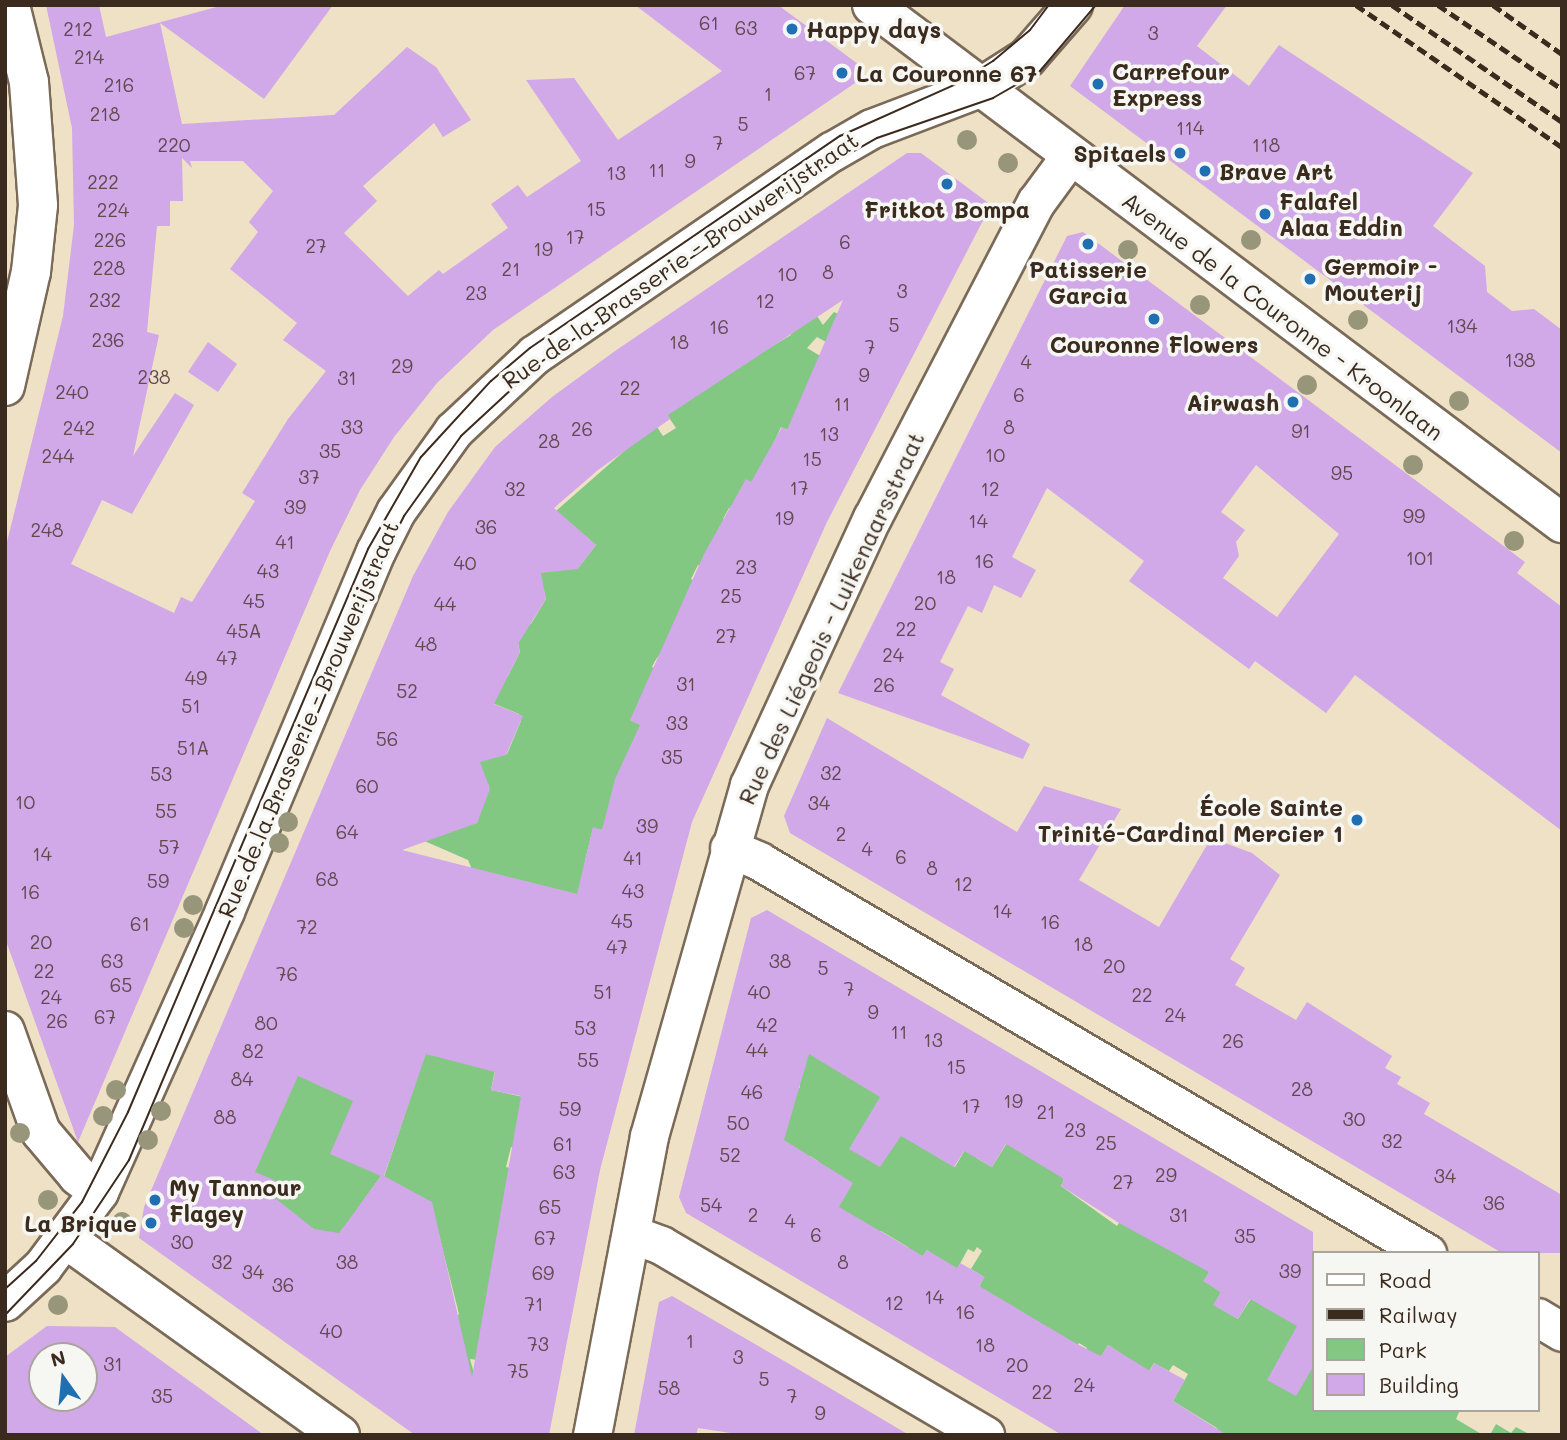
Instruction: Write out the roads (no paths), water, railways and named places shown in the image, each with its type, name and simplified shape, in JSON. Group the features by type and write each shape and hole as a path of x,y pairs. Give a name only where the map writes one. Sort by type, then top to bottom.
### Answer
{"main road":[{"path":"5,386 31,272 38,205 29,82 10,5"},
{"name":"Avenue de la Couronne - Kroonlaan","path":"872,5 1069,157 1562,523"},
{"name":"Rue de la Brasserie - Brouwerijstraat","path":"5,1302 66,1239 99,1192 214,936 376,552 396,512 454,430 535,355 832,152 881,125 980,88 1027,58 1073,5"},
{"path":"5,1031 41,1132 78,1176 99,1192"},
{"path":"66,1239 340,1435"}],"street":[{"name":"Rue des Liégeois - Luikenaarsstraat","path":"592,1435 649,1136 749,785 872,519 1037,202 1069,157"},
{"path":"729,848 759,861 1424,1251"},
{"path":"631,1234 661,1245 985,1435"},
{"path":"1539,1318 1562,1332"}],"tram line":[{"path":"5,1289 36,1261 82,1202 128,1112 368,549 421,457 491,381 530,348 840,136 956,84 993,61 1030,30 1049,5"},
{"path":"5,1315 73,1244 129,1160 384,556 404,516 461,436 541,362 805,179 877,138 993,98 1040,71 1096,5"}],"railway":[{"path":"1356,5 1562,147"},
{"path":"1392,5 1562,122"},
{"path":"1438,5 1562,89"},
{"path":"1493,5 1562,54"}],"place":[{"name":"Happy days","path":"792,29"},
{"name":"La Couronne 67","path":"842,73"},
{"name":"Carrefour Express","path":"1098,84"},
{"name":"Spitaels","path":"1180,153"},
{"name":"Brave Art","path":"1205,171"},
{"name":"Fritkot Bompa","path":"947,184"},
{"name":"Falafel Alaa Eddin","path":"1265,214"},
{"name":"Patisserie Garcia","path":"1088,244"},
{"name":"Germoir - Mouterij","path":"1310,279"},
{"name":"Couronne Flowers","path":"1154,319"},
{"name":"Airwash","path":"1293,402"},
{"name":"École Sainte Trinité-Cardinal Mercier 1","path":"1357,820"},
{"name":"My Tannour Flagey","path":"155,1200"},
{"name":"La Brique","path":"151,1223"}]}
